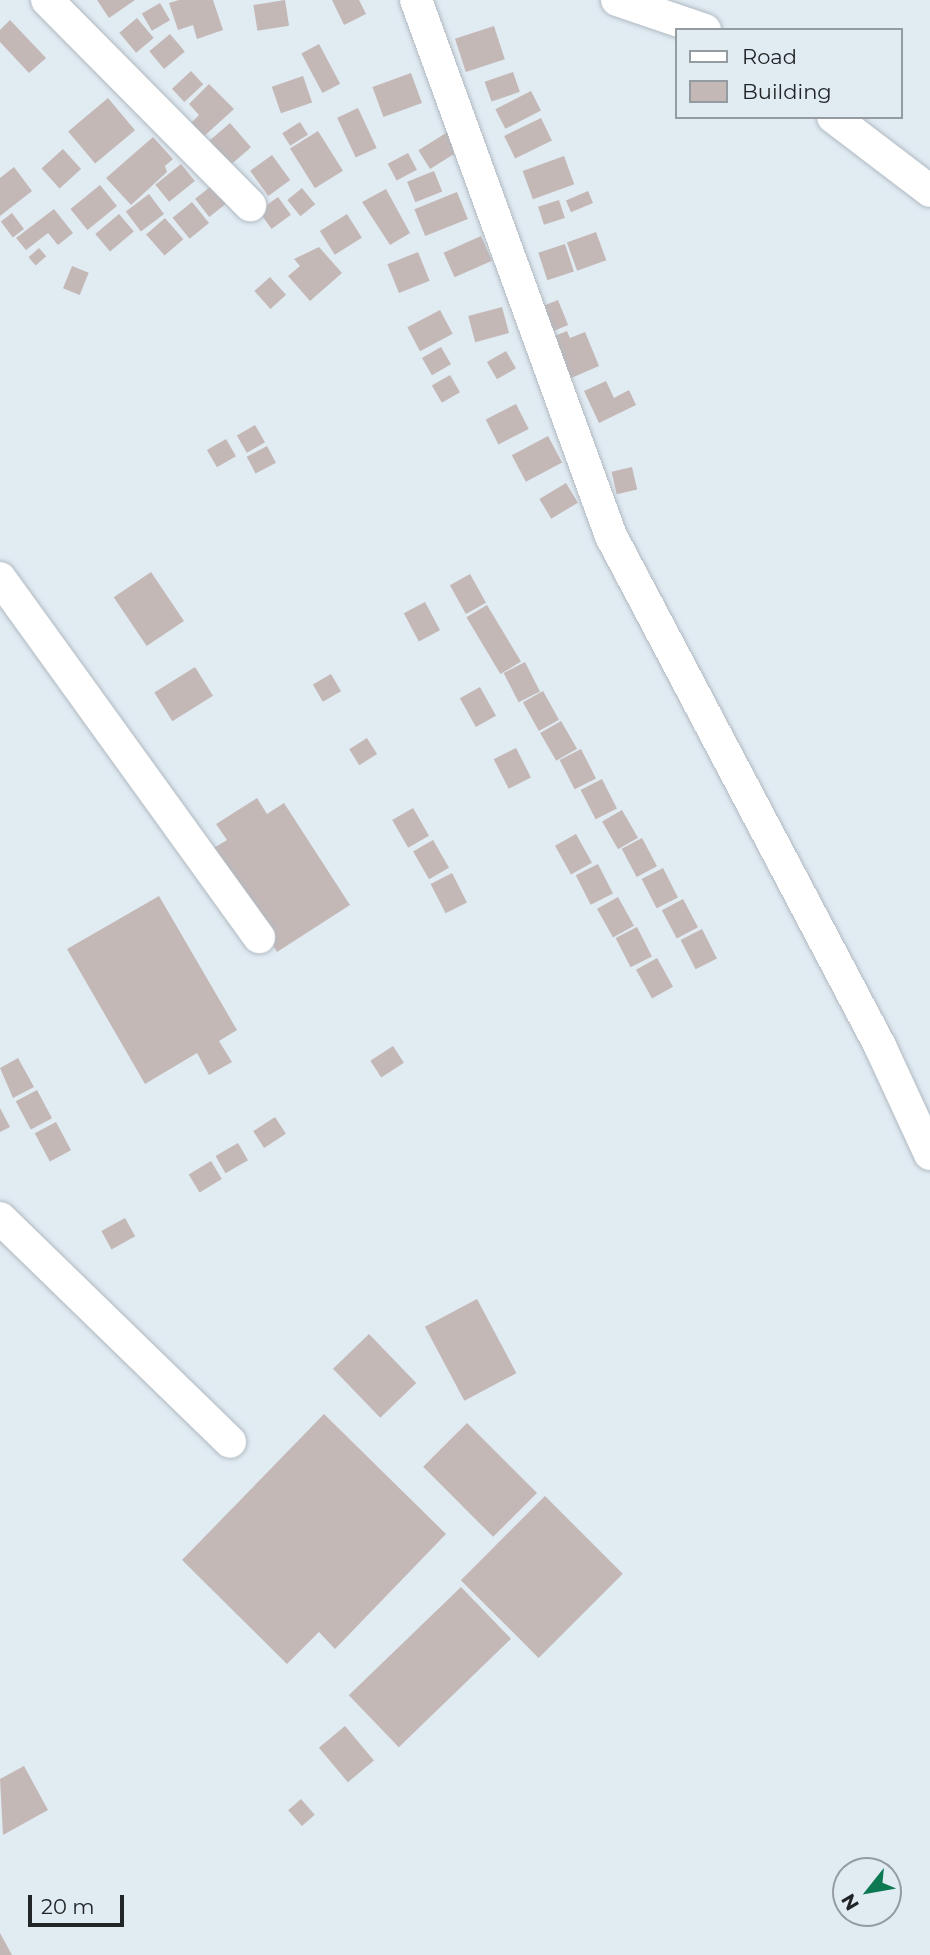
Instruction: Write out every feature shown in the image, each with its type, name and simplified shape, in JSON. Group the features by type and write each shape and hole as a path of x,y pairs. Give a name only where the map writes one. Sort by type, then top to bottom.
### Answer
{"street":[{"path":"47,0 250,205"},
{"path":"416,0 611,536 880,1046 930,1154"},
{"path":"617,0 699,28"},
{"path":"835,119 930,191"},
{"path":"0,578 259,937"},
{"path":"0,1218 230,1441"}],"building":[{"path":"97,0 135,0 109,18"},
{"path":"179,0 213,0 223,30 197,39 193,25 178,30 169,3"},
{"path":"285,0 289,26 257,31 253,5"},
{"path":"332,0 359,0 366,14 344,25"},
{"path":"160,3 170,20 152,31 142,14"},
{"path":"137,18 154,38 136,53 119,33"},
{"path":"10,20 46,58 29,73 0,42 0,30"},
{"path":"494,26 505,59 466,72 455,39"},
{"path":"170,34 185,52 164,69 149,51"},
{"path":"319,44 340,84 322,93 301,53"},
{"path":"191,71 203,84 184,102 172,89"},
{"path":"513,72 520,92 491,102 485,82"},
{"path":"411,73 422,103 383,117 372,87"},
{"path":"303,76 312,102 281,113 272,87"},
{"path":"209,84 234,109 201,139 188,126 199,115 189,104"},
{"path":"531,91 541,111 505,129 495,109"},
{"path":"108,98 135,130 95,164 68,131"},
{"path":"358,108 377,148 356,158 337,118"},
{"path":"541,118 552,140 515,158 504,136"},
{"path":"300,122 308,135 290,146 282,133"},
{"path":"230,123 251,147 230,166 209,141"},
{"path":"454,128 466,147 430,169 418,150"},
{"path":"318,131 343,171 315,188 290,148"},
{"path":"153,137 173,159 165,166 167,172 131,205 106,178"},
{"path":"63,149 81,169 60,188 41,168"},
{"path":"408,153 417,170 397,181 388,164"},
{"path":"272,155 290,180 268,196 250,171"},
{"path":"564,156 574,184 533,199 523,171"},
{"path":"181,164 195,181 169,202 155,185"},
{"path":"14,167 32,191 0,216 0,178"},
{"path":"434,171 442,191 415,202 407,182"},
{"path":"214,184 228,202 209,217 195,199"},
{"path":"100,185 117,206 87,230 70,209"},
{"path":"302,188 315,204 300,216 287,200"},
{"path":"386,189 410,233 390,245 362,202"},
{"path":"588,191 593,203 571,212 566,200"},
{"path":"457,192 468,219 425,236 414,209"},
{"path":"149,194 164,214 141,231 126,211"},
{"path":"278,197 291,215 272,229 259,211"},
{"path":"559,200 565,218 544,225 538,207"},
{"path":"192,202 209,223 190,239 173,218"},
{"path":"54,209 73,233 58,245 48,233 26,250 16,238"},
{"path":"12,213 24,229 13,237 1,221"},
{"path":"119,214 134,232 110,252 95,234"},
{"path":"347,214 362,238 335,255 320,231"},
{"path":"165,218 183,239 165,256 146,234"},
{"path":"596,232 606,260 577,271 567,243"},
{"path":"481,236 492,261 455,277 444,253"},
{"path":"565,244 574,272 547,280 538,253"},
{"path":"319,247 342,273 310,301 288,276 300,266 294,259"},
{"path":"39,248 46,256 36,265 28,257"},
{"path":"418,252 430,281 399,293 387,264"},
{"path":"72,266 89,273 80,295 63,288"},
{"path":"270,277 286,295 270,309 254,291"},
{"path":"558,300 568,325 552,331 542,306"},
{"path":"502,307 509,333 475,342 468,316"},
{"path":"440,310 453,334 420,351 407,327"},
{"path":"567,331 570,338 585,332 599,366 569,379 552,337"},
{"path":"441,347 451,364 432,375 422,358"},
{"path":"506,351 516,368 497,379 487,362"},
{"path":"450,375 460,392 442,403 432,386"},
{"path":"606,381 614,398 629,390 636,405 599,423 584,391"},
{"path":"516,404 529,429 498,444 486,419"},
{"path":"255,425 265,442 247,453 237,436"},
{"path":"548,436 562,462 526,482 512,455"},
{"path":"226,439 236,456 217,467 207,450"},
{"path":"267,446 276,463 256,474 247,457"},
{"path":"632,467 637,489 617,494 612,472"},
{"path":"566,483 578,503 551,519 539,499"},
{"path":"151,572 184,621 147,646 114,597"},
{"path":"470,574 486,603 466,614 450,585"},
{"path":"425,602 440,630 419,642 404,613"},
{"path":"487,605 521,662 500,674 466,617"},
{"path":"525,662 540,691 519,702 504,673"},
{"path":"195,667 213,696 172,721 154,692"},
{"path":"331,674 341,691 323,702 313,684"},
{"path":"480,687 496,716 476,727 460,698"},
{"path":"543,691 559,720 539,731 523,702"},
{"path":"561,721 577,749 556,761 540,733"},
{"path":"367,738 377,754 359,765 349,749"},
{"path":"516,748 531,777 509,789 494,759"},
{"path":"581,749 596,778 575,789 560,760"},
{"path":"602,779 617,808 596,819 581,790"},
{"path":"257,798 267,814 284,803 350,905 277,952 212,849 227,840 216,824"},
{"path":"413,808 429,836 408,848 392,820"},
{"path":"622,810 638,838 618,849 602,822"},
{"path":"576,834 592,863 571,874 555,846"},
{"path":"642,838 657,866 637,877 622,849"},
{"path":"433,840 449,868 429,879 413,852"},
{"path":"598,864 613,893 591,905 576,875"},
{"path":"663,868 678,897 657,908 642,879"},
{"path":"452,873 467,902 446,913 431,884"},
{"path":"159,896 237,1030 219,1041 232,1062 209,1075 197,1053 145,1084 67,949"},
{"path":"618,897 634,926 613,937 597,909"},
{"path":"683,899 698,927 677,939 662,910"},
{"path":"637,927 652,956 631,967 616,938"},
{"path":"702,929 717,958 696,969 681,940"},
{"path":"657,958 673,987 652,998 636,970"},
{"path":"393,1046 404,1063 381,1077 370,1061"},
{"path":"18,1058 34,1087 13,1098 0,1068"},
{"path":"37,1090 52,1118 31,1130 16,1101"},
{"path":"0,1108 10,1127 0,1132"},
{"path":"275,1117 286,1134 264,1148 253,1131"},
{"path":"56,1122 71,1150 50,1162 35,1133"},
{"path":"238,1143 248,1160 225,1173 215,1156"},
{"path":"211,1161 222,1179 200,1192 189,1174"},
{"path":"125,1218 135,1236 112,1249 101,1231"},
{"path":"477,1299 516,1373 464,1401 425,1327"},
{"path":"369,1334 416,1383 380,1418 333,1369"},
{"path":"324,1414 446,1534 335,1649 319,1632 287,1664 182,1560"},
{"path":"467,1423 537,1493 493,1537 423,1467"},
{"path":"545,1496 623,1574 539,1658 461,1580"},
{"path":"461,1587 511,1639 399,1747 349,1695"},
{"path":"345,1726 374,1760 348,1782 319,1748"},
{"path":"24,1766 48,1810 3,1835 0,1779"},
{"path":"301,1799 315,1815 302,1826 288,1810"},
{"path":"0,1933 12,1955 0,1955"}]}
